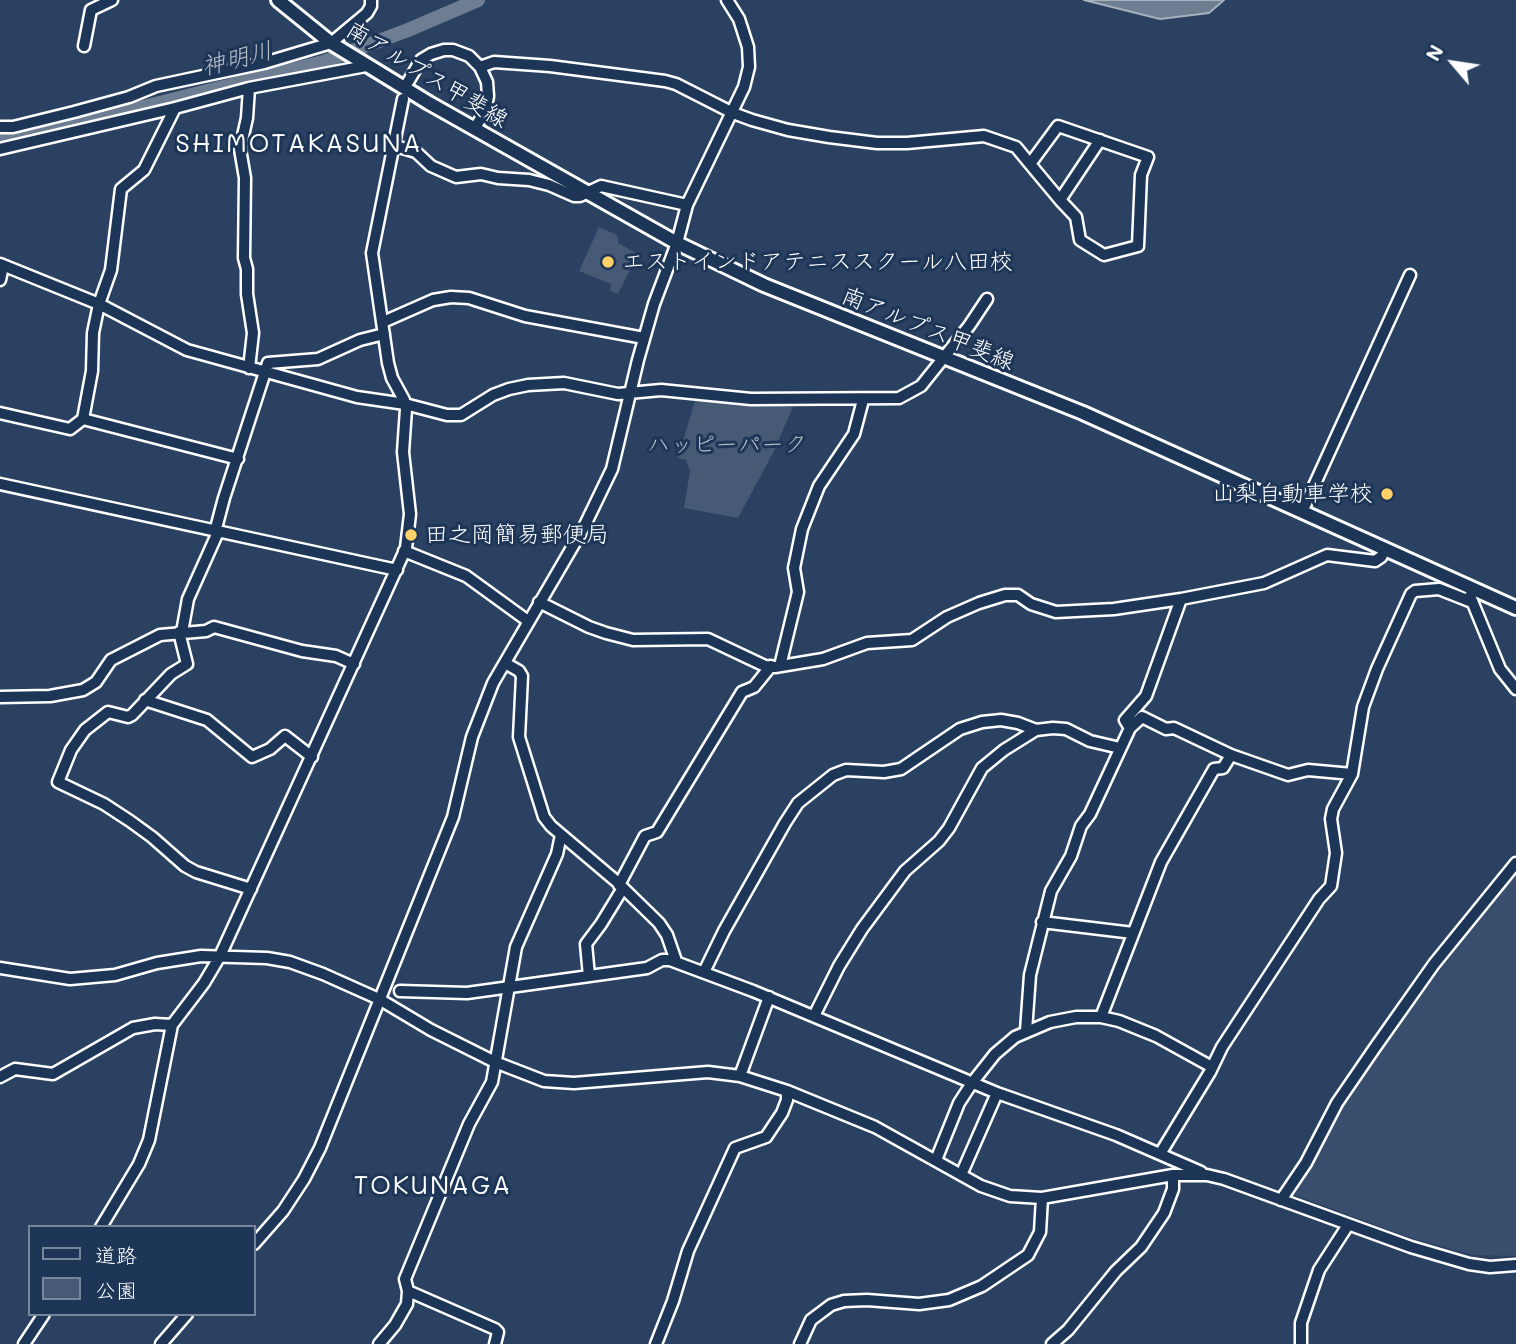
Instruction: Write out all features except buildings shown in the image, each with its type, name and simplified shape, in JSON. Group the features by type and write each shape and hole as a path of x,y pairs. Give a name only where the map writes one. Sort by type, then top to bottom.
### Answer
{"main road":[{"name":"南アルプス甲斐線","path":"278,0 333,44 362,63 677,243 764,285 1083,413 1516,608"}],"street":[{"path":"84,46 91,10 112,0"},
{"path":"0,127 13,127 74,112 129,97 156,86 264,63 333,44 367,13 371,0"},
{"path":"256,1242 283,1212 304,1180 320,1148 453,817 472,737 493,683 584,527 608,479 644,338 677,243 687,205 744,87 749,54 739,19 727,0"},
{"path":"408,82 421,60 444,50 462,52 475,61 487,82 488,96 485,112 474,129"},
{"path":"480,67 494,62 550,66 665,81 733,113 788,130 877,143 984,136 1016,147 1030,164 1060,200 1076,217 1080,240 1100,253 1109,254 1138,247 1141,175 1148,157 1058,126 1030,164"},
{"path":"0,149 362,63"},
{"path":"249,88 247,118 240,149 245,178 244,258 253,333 249,368"},
{"path":"102,1225 139,1164 149,1140 172,1026 204,984 220,956 397,570 410,530 403,452 405,404 392,378 372,254 403,100"},
{"path":"0,413 70,429 83,419 92,371 93,333 99,304 111,270 121,189 145,170 175,108"},
{"path":"1060,200 1100,140"},
{"path":"393,145 416,152 430,166 456,177 481,174 529,180 574,196 601,186 687,205"},
{"path":"0,280 2,265 99,304 187,350 357,397 405,404 447,415 461,415 493,396 528,385 564,383 618,394 661,390 751,399 899,398 921,386 987,299"},
{"path":"1302,512 1410,275"},
{"path":"383,322 433,300 470,298 525,316 644,338"},
{"path":"251,889 185,866 130,821 104,804 58,782 71,750 85,730 108,712 128,718 171,674 187,664 181,632 188,599 217,532 224,498 268,363 318,359 360,340 384,334"},
{"path":"589,976 586,944 601,924 645,836 657,832 742,692 762,680 776,666 798,592 794,568 802,529 819,486 854,434 863,400"},
{"path":"83,419 237,459"},
{"path":"0,484 397,570"},
{"path":"539,602 606,633 633,640 708,639 765,666 776,666 823,659 867,643 912,640 947,617 1005,595 1017,595 1031,604 1056,612 1114,609 1264,583 1327,555 1375,561 1385,550"},
{"path":"404,551 466,576 528,621"},
{"path":"1439,589 1441,574"},
{"path":"1466,585 1500,669 1516,689"},
{"path":"1160,1154 1222,1047 1331,886 1336,853 1331,819 1333,809 1352,774 1363,707 1377,668 1411,594 1415,591 1439,589 1472,602"},
{"path":"1130,728 1125,720 1146,696 1181,599"},
{"path":"0,696 50,696 90,688 111,660 160,635 206,631 214,627 302,651 336,656 354,664"},
{"path":"505,663 523,676 519,737 544,817 551,827 621,886 659,923 667,935 676,961"},
{"path":"145,700 207,720 252,757 270,749 285,736 312,757"},
{"path":"1026,1031 1030,975 1051,891 1071,856 1081,826 1090,814 1130,728 1142,717 1166,729 1174,728 1231,755 1288,775 1308,770 1352,774"},
{"path":"705,972 724,931 785,823 799,803 833,775 846,770 884,772 901,769 960,729 982,722 1009,721 1036,730 1066,729 1090,741 1120,748"},
{"path":"814,1016 839,966 862,929 905,871 939,841 949,828 982,768 1036,730"},
{"path":"1101,1017 1161,862 1214,769 1223,768 1231,755"},
{"path":"379,1344 395,1325 407,1304 405,1279 469,1124 492,1083 516,947 549,873 561,835"},
{"path":"1281,1200 1306,1163 1329,1118 1362,1065 1434,964 1516,863"},
{"path":"1042,922 1133,933"},
{"path":"0,968 45,976 92,978 182,958 267,958 290,962 323,974 379,999 431,1030 495,1062 544,1081 558,1083 708,1072 740,1076 787,1091 875,1127 981,1186 1010,1196 1042,1198 1173,1175 1208,1175"},
{"path":"400,991 467,993 647,968 662,960 676,961 997,1093 1116,1135 1208,1175 1348,1225 1469,1264 1516,1268"},
{"path":"740,1076 769,997"},
{"path":"936,1160 959,1103 995,1054 1015,1037 1050,1021 1101,1017 1119,1021 1156,1036 1212,1067"},
{"path":"0,1077 15,1069 54,1074 133,1028 155,1024 172,1026"},
{"path":"656,1344 688,1251 735,1148 766,1137 782,1113 787,1091"},
{"path":"961,1175 997,1093"},
{"path":"1057,1342 1116,1271 1141,1247 1164,1213 1173,1189 1173,1175"},
{"path":"800,1344 811,1320 831,1305 844,1301 867,1300 919,1304 949,1300 982,1286 1016,1265 1036,1244 1040,1232 1042,1198"},
{"path":"1301,1344 1301,1323 1319,1270 1348,1225"},
{"path":"408,1291 495,1329 498,1332 495,1344"},
{"path":"24,1344 43,1316"},
{"path":"161,1344 185,1316"}],"shaded area":[{"path":"1084,0 1224,0 1209,13 1160,19"},
{"path":"1516,869 1516,1256 1474,1255 1408,1237 1295,1195 1294,1185 1310,1166 1355,1080 1462,930"}],"green space":[{"name":"エストインドアテニススクール八田校","path":"599,227 615,234 618,243 638,254 618,294 610,291 611,284 579,271"},
{"name":"ハッピーパーク","path":"696,397 793,407 774,451 738,518 684,508 690,471 686,460 678,458"}],"waterway":[{"name":"神明川","path":"0,140 28,136 323,62 478,0"}],"place":[{"name":"エストインドアテニススクール八田校","path":"608,262"},
{"name":"山梨自動車学校","path":"1387,494"},
{"name":"田之岡簡易郵便局","path":"411,535"}],"district":[{"name":"SHIMOTAKASUNA","path":"299,144"},
{"name":"TOKUNAGA","path":"433,1186"}]}
